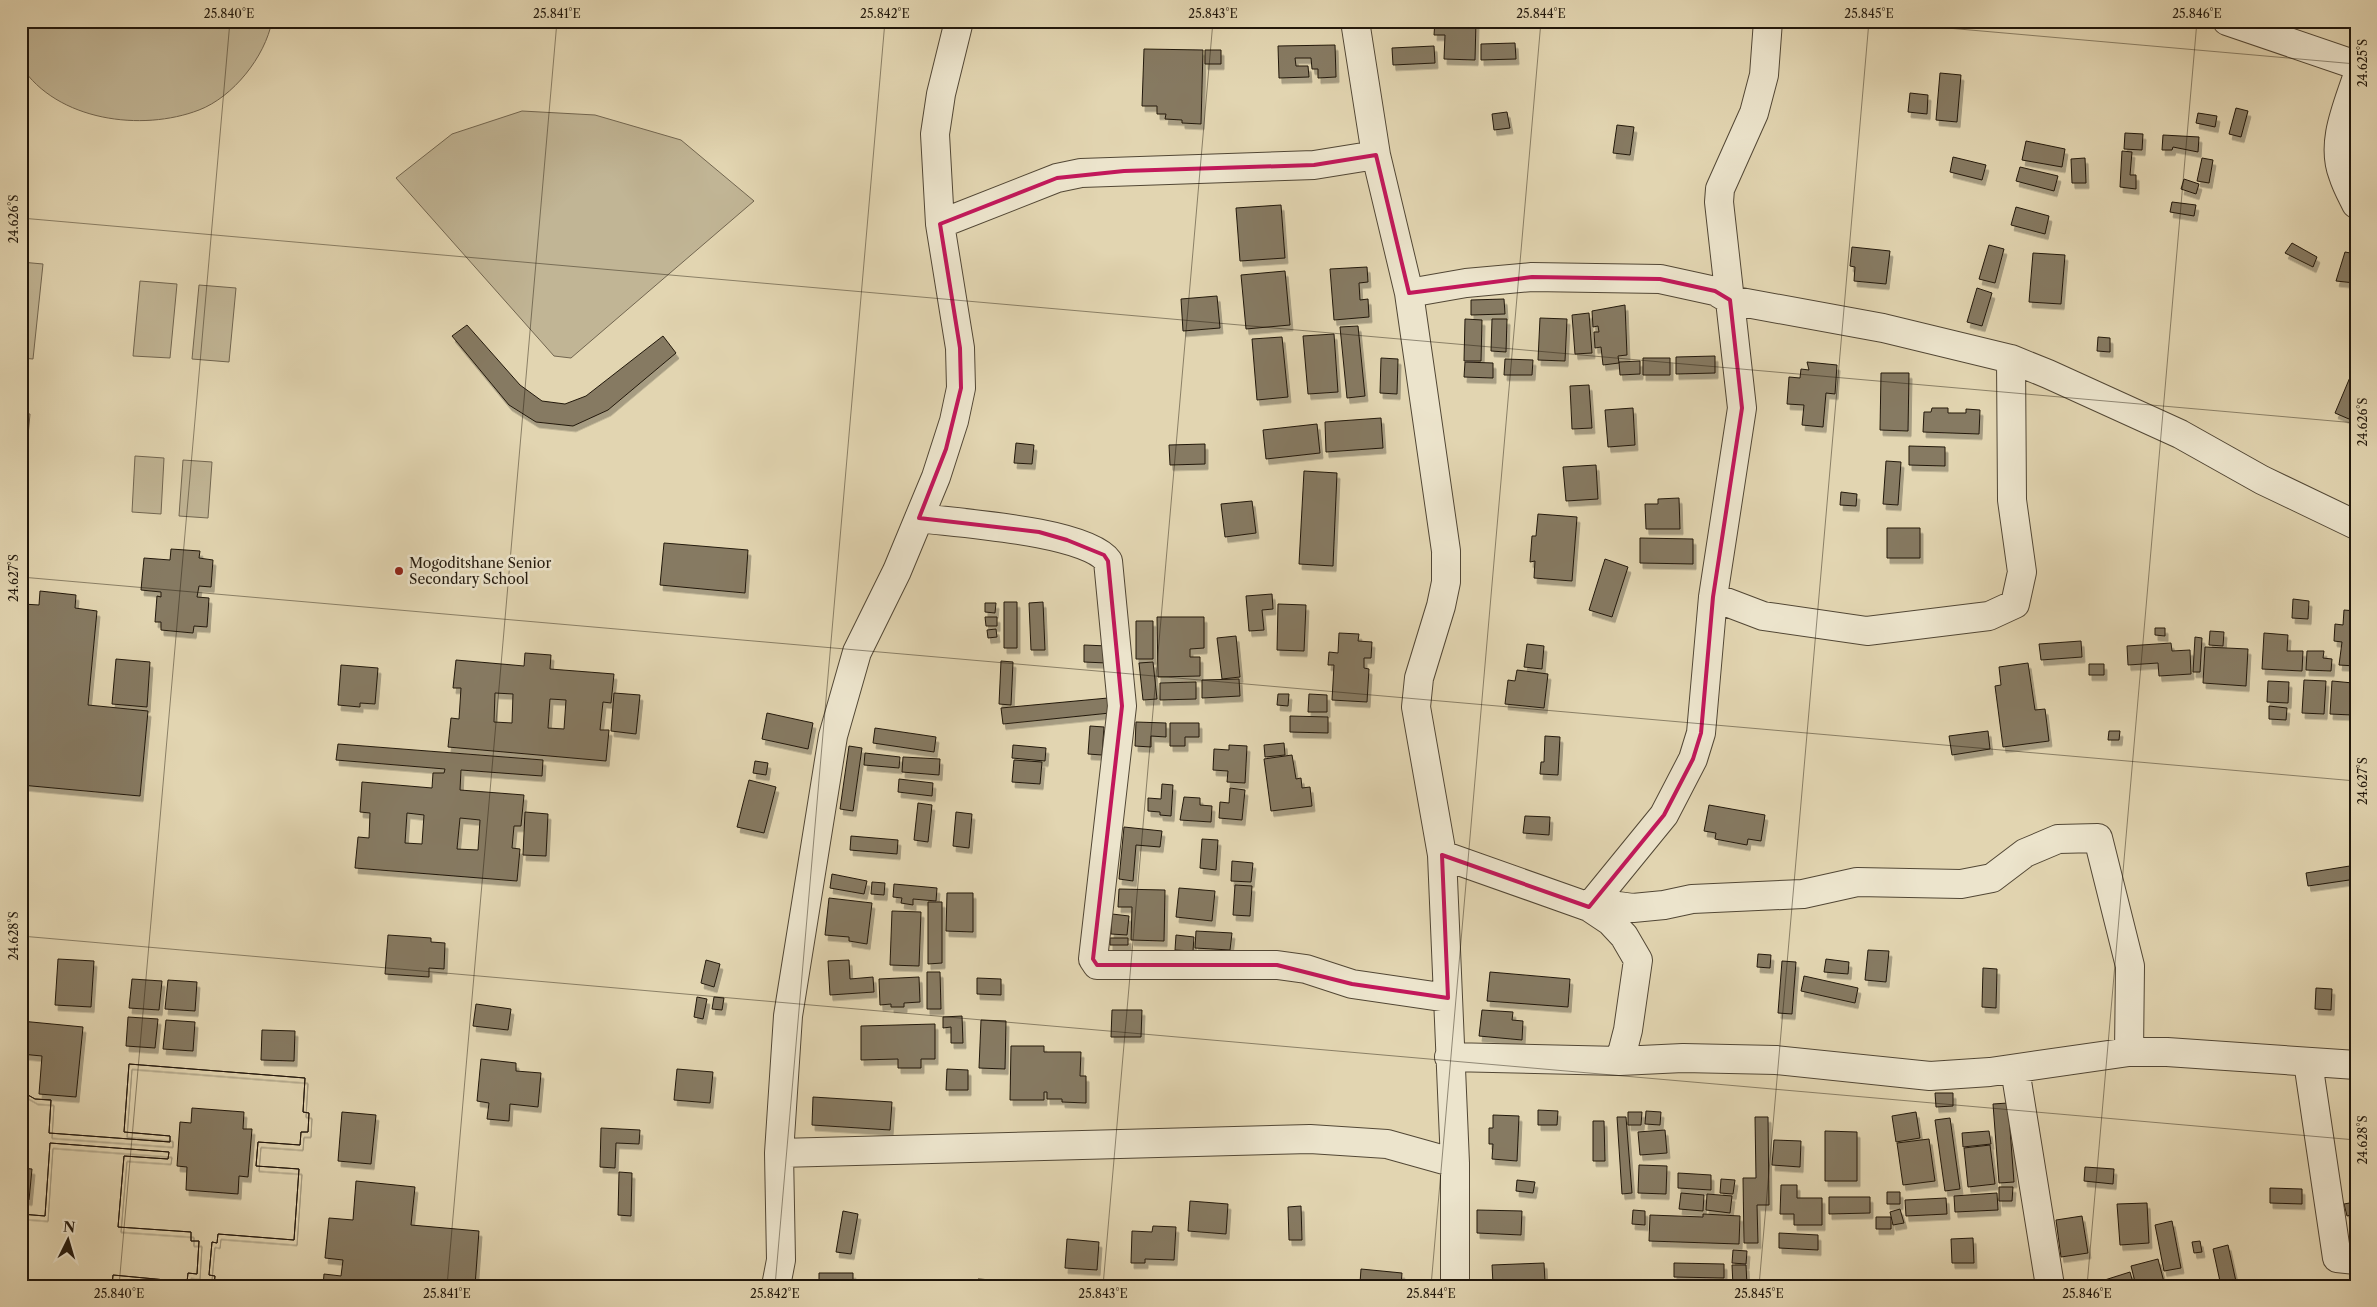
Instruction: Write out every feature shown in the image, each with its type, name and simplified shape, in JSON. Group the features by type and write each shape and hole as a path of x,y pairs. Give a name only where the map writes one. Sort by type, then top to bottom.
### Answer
{"street":[{"path":"776,1286 781,1260 780,1153 788,1016 833,736 857,652 897,571 946,449 961,388 960,348 940,224 935,134 941,94 959,21"},
{"path":"1355,21 1376,155 1409,293 1446,551 1446,582 1441,606 1419,678 1416,707 1442,855 1454,1163 1455,1286"},
{"path":"1593,903 1664,815 1694,759 1701,733 1713,598 1742,408 1719,202 1720,189 1754,113 1764,75 1768,21"},
{"path":"2227,21 2356,65"},
{"path":"2356,80 2341,126 2339,147 2342,174 2356,204"},
{"path":"940,224 1057,178 1081,173 1314,165 1376,155"},
{"path":"1409,293 1466,283 1532,277 1650,279 1715,291 1730,300 1884,328 2011,360 2048,374 2180,434 2262,480 2356,525"},
{"path":"1713,598 1763,616 1867,631 1989,616 2015,604 2022,572 2012,500 2011,360"},
{"path":"919,518 1039,532 1067,540 1104,555 1108,561 1122,706 1093,959 1097,966 1277,965 1306,970 1352,984 1448,998"},
{"path":"1442,855 1593,903 1633,908 1664,905 1692,899 1803,894 1856,882 1961,884 1992,878 2025,853 2058,839 2098,838 2130,966 2129,1052"},
{"path":"1593,903 1624,936 1638,960 1628,1030 1620,1061"},
{"path":"1449,1057 1620,1061 1683,1058 1776,1060 1930,1076 1952,1076 2015,1069 2129,1052 2167,1052 2356,1065"},
{"path":"2308,1062 2337,1258 2356,1260"},
{"path":"2015,1069 2050,1286"},
{"path":"780,1153 1310,1139 1387,1144 1454,1163"}],"highlighted area":[{"path":"1376,155 1409,293 1532,277 1660,279 1715,291 1730,300 1742,408 1713,597 1701,733 1693,759 1664,815 1589,907 1442,855 1448,998 1352,984 1277,965 1097,965 1093,959 1122,706 1108,561 1104,555 1067,540 1039,532 919,518 946,449 961,388 960,348 940,224 1057,178 1124,171 1314,165"}],"shaded area":[{"path":"21,21 272,21 268,35 255,62 224,96 199,110 176,117 152,120 127,120 102,117 78,110 56,99 37,85 21,66"},
{"path":"522,111 595,115 681,140 754,201 571,358 554,356 396,178 452,134"},
{"path":"21,262 43,264 33,359 21,358"},
{"path":"140,281 177,284 170,358 133,356"},
{"path":"199,285 236,288 229,362 192,359"},
{"path":"21,413 30,414 22,502 21,501"},
{"path":"135,456 164,458 161,514 132,512"},
{"path":"183,460 212,462 208,518 179,516"}],"building":[{"path":"1435,21 1476,21 1475,60 1444,59 1445,35 1434,35"},
{"path":"1515,43 1516,59 1481,60 1481,44"},
{"path":"1335,45 1336,77 1318,78 1318,69 1312,69 1311,58 1295,58 1296,66 1308,66 1309,77 1279,78 1278,46"},
{"path":"1434,46 1435,63 1393,65 1392,48"},
{"path":"1144,49 1203,50 1201,124 1182,123 1182,120 1165,119 1166,114 1157,114 1157,106 1142,106"},
{"path":"1205,50 1221,50 1221,64 1205,64"},
{"path":"1940,73 1961,75 1957,122 1936,120"},
{"path":"1910,93 1928,95 1927,114 1908,112"},
{"path":"2236,108 2248,111 2241,137 2229,134"},
{"path":"1507,112 1510,128 1494,130 1492,114"},
{"path":"2198,113 2217,116 2215,127 2196,123"},
{"path":"1617,125 1634,127 1630,155 1613,153"},
{"path":"2125,133 2143,134 2142,150 2124,149"},
{"path":"2163,135 2199,137 2198,152 2173,147 2172,150 2162,150"},
{"path":"2026,141 2065,149 2062,167 2022,160"},
{"path":"2122,151 2132,152 2130,175 2136,175 2136,189 2120,187"},
{"path":"1953,157 1986,165 1982,180 1950,172"},
{"path":"2085,158 2086,183 2072,183 2071,159"},
{"path":"2202,158 2213,160 2209,183 2197,181"},
{"path":"2020,167 2058,176 2054,191 2016,181"},
{"path":"2184,179 2199,184 2196,194 2181,189"},
{"path":"2172,202 2196,205 2194,216 2170,212"},
{"path":"1281,205 1285,258 1240,261 1236,208"},
{"path":"2016,207 2049,216 2045,234 2011,225"},
{"path":"2292,243 2317,257 2313,267 2285,253"},
{"path":"1989,245 2004,249 1995,283 1979,279"},
{"path":"1852,247 1890,251 1886,284 1854,281 1855,267 1850,266"},
{"path":"2345,252 2356,254 2355,283 2336,281"},
{"path":"2033,253 2065,255 2061,304 2029,302"},
{"path":"1367,267 1368,282 1359,283 1360,300 1368,299 1369,317 1334,320 1330,269"},
{"path":"1285,271 1290,325 1246,329 1241,275"},
{"path":"1977,288 1992,293 1982,326 1967,322"},
{"path":"1217,296 1220,328 1183,331 1181,299"},
{"path":"1504,299 1505,314 1471,315 1471,300"},
{"path":"1625,305 1627,355 1618,356 1619,363 1603,365 1601,347 1595,348 1594,332 1599,332 1598,326 1593,327 1592,311"},
{"path":"1589,313 1592,353 1575,354 1572,315"},
{"path":"1540,318 1567,319 1565,361 1538,360"},
{"path":"1465,319 1482,320 1481,361 1464,361"},
{"path":"1492,319 1507,319 1506,352 1491,351"},
{"path":"467,325 520,385 542,401 565,404 586,396 663,336 676,353 608,410 573,426 536,422 509,405 452,336"},
{"path":"1358,326 1365,396 1347,398 1340,327"},
{"path":"1334,334 1338,392 1308,394 1303,336"},
{"path":"1282,337 1288,397 1257,400 1252,339"},
{"path":"2098,337 2110,338 2110,352 2097,351"},
{"path":"1715,356 1715,373 1676,374 1676,357"},
{"path":"1381,358 1398,359 1397,394 1380,393"},
{"path":"1643,358 1670,358 1670,375 1643,375"},
{"path":"1505,359 1533,360 1532,375 1504,375"},
{"path":"1640,361 1640,374 1620,375 1619,362"},
{"path":"1465,362 1493,363 1493,378 1464,377"},
{"path":"1807,362 1837,365 1835,394 1826,393 1823,427 1802,425 1804,405 1787,404 1789,377 1800,378 1801,369 1809,370"},
{"path":"2356,363 2356,404 2349,419 2335,413"},
{"path":"1881,373 1909,373 1908,431 1880,430"},
{"path":"1589,385 1592,428 1572,429 1570,386"},
{"path":"1633,408 1635,445 1608,447 1605,410"},
{"path":"1932,408 1948,408 1948,413 1966,413 1966,409 1980,410 1979,434 1923,432 1924,412 1931,412"},
{"path":"1381,418 1383,448 1326,452 1325,422"},
{"path":"1317,424 1320,453 1266,459 1263,430"},
{"path":"1016,443 1034,445 1032,464 1014,463"},
{"path":"1205,444 1205,464 1170,465 1169,445"},
{"path":"1909,446 1945,447 1945,466 1909,465"},
{"path":"1886,461 1901,462 1898,505 1883,504"},
{"path":"1596,465 1598,499 1566,501 1563,467"},
{"path":"1304,471 1337,473 1333,566 1299,564"},
{"path":"1841,492 1857,494 1856,506 1840,505"},
{"path":"1679,498 1680,529 1646,529 1645,504 1658,504 1658,499"},
{"path":"1252,501 1256,533 1225,537 1221,504"},
{"path":"1538,514 1577,517 1572,581 1534,578 1535,561 1530,562 1532,536 1536,536"},
{"path":"1887,528 1920,528 1920,558 1887,558"},
{"path":"1640,538 1693,539 1693,564 1640,563"},
{"path":"664,543 748,550 745,593 660,585"},
{"path":"171,549 200,551 199,558 213,560 211,587 199,586 197,597 209,598 207,627 194,626 193,633 161,630 161,622 155,622 157,596 161,597 161,592 141,590 144,558 170,560"},
{"path":"1605,559 1628,567 1612,617 1589,610"},
{"path":"40,591 76,595 75,608 97,611 88,705 148,711 140,796 21,785 23,604 39,605"},
{"path":"1272,594 1273,609 1262,610 1264,630 1249,631 1246,596"},
{"path":"2293,599 2309,601 2308,619 2292,618"},
{"path":"1004,602 1017,602 1017,648 1004,648"},
{"path":"1043,602 1045,650 1031,650 1029,603"},
{"path":"985,603 996,603 995,613 985,612"},
{"path":"1278,604 1306,605 1304,651 1277,650"},
{"path":"2344,610 2356,611 2356,666 2339,665 2342,642 2334,641 2335,624 2343,625"},
{"path":"985,617 997,617 997,626 986,626"},
{"path":"1157,617 1204,617 1204,648 1190,649 1190,657 1200,657 1200,676 1158,677"},
{"path":"1136,621 1153,621 1153,659 1136,659"},
{"path":"2155,628 2165,628 2165,636 2155,635"},
{"path":"996,629 997,637 988,638 987,630"},
{"path":"2210,631 2224,632 2223,646 2209,645"},
{"path":"1339,633 1359,634 1358,641 1372,642 1371,658 1364,658 1364,668 1369,669 1367,702 1332,700 1334,665 1328,665 1329,652 1338,653"},
{"path":"2264,633 2288,635 2287,651 2303,651 2302,671 2262,669"},
{"path":"1236,636 1240,677 1222,679 1217,638"},
{"path":"2195,637 2202,638 2200,672 2193,672"},
{"path":"2081,641 2082,657 2041,660 2039,644"},
{"path":"2171,643 2172,651 2190,650 2191,674 2159,676 2158,663 2128,665 2127,646"},
{"path":"1527,644 1544,646 1542,669 1524,667"},
{"path":"1084,645 1108,646 1107,663 1084,662"},
{"path":"2205,647 2248,649 2246,686 2203,683"},
{"path":"2307,651 2324,651 2323,658 2332,659 2331,671 2306,670"},
{"path":"525,653 551,655 550,669 614,674 611,703 603,702 600,730 609,730 606,761 448,747 451,718 459,719 461,688 453,688 456,660 524,666","holes":["495,693 513,694 512,723 494,722","550,699 566,700 564,729 548,728"]},
{"path":"116,659 150,662 147,707 112,704"},
{"path":"1001,661 1013,662 1011,705 999,704"},
{"path":"1153,662 1157,699 1143,700 1139,663"},
{"path":"2028,663 2035,710 2045,709 2049,741 2003,747 1995,686 2001,685 1999,667"},
{"path":"2089,664 2104,664 2104,675 2089,675"},
{"path":"341,665 378,668 375,704 360,703 360,707 338,705"},
{"path":"1517,670 1548,674 1544,708 1505,704 1508,680 1515,681"},
{"path":"1239,679 1240,696 1202,698 1202,680"},
{"path":"2304,680 2326,681 2324,714 2302,713"},
{"path":"2268,681 2289,682 2288,703 2267,702"},
{"path":"2332,681 2353,683 2352,715 2330,714"},
{"path":"1196,682 1196,699 1160,700 1160,683"},
{"path":"614,693 640,695 636,734 611,731"},
{"path":"1278,694 1289,694 1288,706 1277,705"},
{"path":"1309,694 1327,695 1327,712 1308,712"},
{"path":"1108,698 1110,713 1003,724 1001,708"},
{"path":"2269,706 2287,708 2286,720 2269,719"},
{"path":"767,713 813,723 808,749 762,739"},
{"path":"1290,716 1328,717 1328,733 1290,732"},
{"path":"1136,722 1166,723 1166,737 1151,736 1151,747 1135,746"},
{"path":"1170,723 1199,723 1199,737 1185,737 1185,746 1170,746"},
{"path":"1090,726 1104,727 1102,755 1088,754"},
{"path":"875,728 936,737 934,752 873,743"},
{"path":"1988,731 1990,749 1952,755 1949,736"},
{"path":"2109,731 2120,731 2119,740 2108,740"},
{"path":"1545,736 1560,737 1558,775 1540,774 1541,762 1544,762"},
{"path":"1284,743 1285,755 1265,757 1264,745"},
{"path":"338,744 543,760 542,776 461,770 460,790 524,795 521,826 514,826 512,848 520,849 517,881 355,868 358,837 369,838 370,813 360,812 362,782 432,788 433,773 444,773 445,769 336,760","holes":["407,813 424,815 422,844 405,843","460,818 480,820 478,850 457,849"]},
{"path":"1013,745 1046,748 1045,761 1012,758"},
{"path":"1229,745 1247,746 1245,783 1227,782 1228,771 1213,770 1214,749 1229,750"},
{"path":"849,746 862,748 853,811 840,809"},
{"path":"865,753 900,757 899,768 864,765"},
{"path":"1292,755 1296,779 1301,778 1302,788 1310,787 1312,806 1271,811 1264,759"},
{"path":"903,757 940,759 939,775 902,772"},
{"path":"1014,760 1042,762 1040,784 1012,782"},
{"path":"755,761 768,763 766,775 753,773"},
{"path":"899,779 933,783 932,796 898,792"},
{"path":"749,780 776,787 764,833 737,827"},
{"path":"1162,784 1173,785 1171,816 1160,815 1160,812 1148,811 1148,798 1161,799"},
{"path":"1230,788 1245,790 1242,820 1219,818 1220,802 1229,803"},
{"path":"1184,797 1200,798 1200,805 1212,806 1211,822 1180,820"},
{"path":"918,803 932,805 928,842 914,840"},
{"path":"1709,805 1765,815 1761,841 1748,839 1747,845 1715,839 1716,833 1704,831"},
{"path":"525,812 548,814 546,856 523,855"},
{"path":"956,812 972,814 969,848 953,846"},
{"path":"1525,816 1550,817 1549,835 1523,833"},
{"path":"1124,827 1162,831 1160,847 1136,845 1133,881 1119,879"},
{"path":"851,836 898,840 897,854 850,850"},
{"path":"1202,839 1218,840 1216,870 1200,868"},
{"path":"1232,861 1253,863 1251,882 1231,881"},
{"path":"2356,865 2356,879 2308,886 2306,873"},
{"path":"832,874 867,881 864,894 830,888"},
{"path":"872,882 885,883 884,895 871,894"},
{"path":"894,884 937,888 936,901 913,899 913,905 901,903 902,898 893,897"},
{"path":"1235,885 1252,886 1250,916 1233,915"},
{"path":"1179,888 1215,891 1212,921 1176,917"},
{"path":"1119,889 1165,890 1164,941 1131,940 1132,907 1118,907"},
{"path":"947,893 973,893 973,932 946,931"},
{"path":"829,898 872,903 867,944 849,941 849,937 825,935"},
{"path":"928,902 942,902 942,963 928,964"},
{"path":"892,911 921,912 919,966 890,965"},
{"path":"1112,914 1129,916 1127,935 1111,934"},
{"path":"1196,931 1232,933 1230,950 1195,948"},
{"path":"388,935 431,938 431,942 445,943 444,969 429,968 429,977 385,974"},
{"path":"1176,935 1194,937 1193,951 1175,950"},
{"path":"1110,938 1128,938 1128,945 1110,945"},
{"path":"1868,950 1889,951 1886,982 1865,980"},
{"path":"1758,954 1771,955 1770,968 1757,967"},
{"path":"58,959 94,961 91,1007 55,1005"},
{"path":"1826,959 1849,962 1848,974 1824,972"},
{"path":"706,960 720,964 714,987 701,983"},
{"path":"849,960 850,979 873,977 874,992 830,995 828,961"},
{"path":"1782,961 1796,962 1792,1014 1778,1013"},
{"path":"1983,968 1997,969 1996,1008 1982,1007"},
{"path":"927,972 940,972 941,1009 927,1009"},
{"path":"1490,972 1570,979 1568,1007 1487,1001"},
{"path":"1804,976 1858,988 1855,1003 1801,991"},
{"path":"919,977 920,1002 904,1003 904,1007 891,1007 891,1004 880,1005 879,979"},
{"path":"977,978 1001,979 1001,995 977,994"},
{"path":"132,979 162,981 159,1010 129,1008"},
{"path":"168,980 197,982 195,1011 165,1009"},
{"path":"2316,988 2332,989 2331,1010 2315,1009"},
{"path":"697,997 707,999 703,1019 694,1017"},
{"path":"714,997 724,998 722,1010 712,1009"},
{"path":"476,1004 511,1009 508,1030 473,1026"},
{"path":"1112,1010 1142,1010 1141,1037 1111,1037"},
{"path":"1482,1010 1513,1012 1512,1020 1523,1021 1522,1040 1479,1036"},
{"path":"962,1016 963,1043 951,1043 951,1027 943,1028 943,1017"},
{"path":"128,1017 158,1019 155,1048 126,1046"},
{"path":"166,1020 195,1022 193,1051 163,1049"},
{"path":"981,1020 1006,1021 1005,1069 979,1068"},
{"path":"21,1021 83,1027 76,1097 39,1094 42,1056 21,1054"},
{"path":"935,1024 935,1059 921,1059 921,1068 898,1068 898,1059 861,1060 861,1026"},
{"path":"262,1030 295,1031 294,1061 261,1060"},
{"path":"1011,1046 1044,1046 1044,1052 1081,1052 1080,1076 1086,1076 1086,1103 1062,1102 1062,1099 1047,1099 1047,1092 1044,1092 1044,1100 1010,1100"},
{"path":"481,1059 516,1063 516,1071 541,1073 538,1107 510,1104 509,1121 487,1119 489,1103 477,1101"},
{"path":"129,1064 305,1078 303,1112 309,1113 308,1132 301,1132 300,1145 258,1142 256,1166 299,1169 294,1240 218,1234 217,1243 212,1242 209,1275 215,1276 214,1285 225,1286 112,1286 113,1275 187,1282 188,1273 197,1274 199,1241 191,1241 191,1232 118,1227 124,1156 168,1159 169,1152 50,1143 45,1216 21,1214 21,1199 29,1200 32,1169 21,1168 21,1091 35,1099 51,1100 49,1133 170,1142 170,1136 124,1132","holes":["192,1108 244,1112 243,1129 252,1129 248,1177 239,1176 238,1194 186,1190 187,1167 177,1166 180,1122 191,1123"]},
{"path":"129,1064 305,1078 303,1112 309,1113 308,1132 301,1132 300,1145 258,1142 256,1166 299,1169 294,1240 218,1234 217,1243 212,1242 209,1275 215,1276 214,1285 225,1286 112,1286 113,1275 187,1282 188,1273 197,1274 199,1241 191,1241 191,1232 118,1227 124,1156 168,1159 169,1152 50,1143 45,1216 21,1214 21,1091 35,1099 51,1100 49,1133 170,1142 170,1136 124,1132"},
{"path":"677,1069 713,1072 710,1103 674,1100"},
{"path":"947,1069 968,1070 968,1090 946,1090"},
{"path":"1935,1093 1953,1093 1953,1106 1936,1107"},
{"path":"813,1097 892,1102 890,1130 812,1125"},
{"path":"2008,1103 2014,1182 1999,1183 1993,1104"},
{"path":"1538,1110 1558,1111 1557,1125 1538,1125"},
{"path":"1646,1111 1661,1112 1660,1125 1645,1124"},
{"path":"342,1112 376,1115 371,1164 338,1161"},
{"path":"1628,1112 1642,1112 1641,1125 1628,1125"},
{"path":"1916,1112 1920,1138 1896,1142 1892,1116"},
{"path":"1493,1115 1519,1116 1517,1161 1492,1159 1493,1144 1489,1144 1489,1128 1493,1128"},
{"path":"1617,1117 1626,1117 1632,1193 1622,1194"},
{"path":"1755,1117 1768,1117 1769,1205 1757,1205 1758,1243 1744,1243 1743,1178 1756,1178"},
{"path":"1950,1118 1960,1189 1945,1191 1935,1120"},
{"path":"1593,1121 1604,1121 1605,1161 1593,1161"},
{"path":"601,1128 640,1130 639,1144 616,1143 615,1168 600,1167"},
{"path":"1665,1130 1667,1153 1640,1155 1638,1132"},
{"path":"1825,1131 1857,1132 1857,1181 1825,1181"},
{"path":"1989,1131 1991,1144 1963,1147 1962,1133"},
{"path":"1929,1139 1935,1181 1903,1185 1897,1143"},
{"path":"1774,1140 1801,1141 1800,1167 1772,1165"},
{"path":"1990,1145 1995,1184 1968,1187 1964,1148"},
{"path":"1639,1165 1667,1166 1666,1194 1638,1193"},
{"path":"2085,1167 2114,1169 2113,1184 2084,1181"},
{"path":"619,1172 632,1173 631,1216 618,1215"},
{"path":"1678,1173 1711,1175 1711,1190 1678,1188"},
{"path":"1721,1179 1735,1180 1733,1194 1720,1193"},
{"path":"1517,1180 1535,1182 1533,1193 1516,1191"},
{"path":"356,1181 415,1187 411,1225 479,1231 475,1286 323,1286 324,1274 341,1276 343,1260 325,1258 329,1218 353,1220"},
{"path":"1781,1185 1797,1185 1797,1198 1822,1198 1822,1225 1794,1225 1794,1214 1780,1214"},
{"path":"1999,1187 2013,1187 2012,1201 1999,1201"},
{"path":"2270,1188 2302,1189 2302,1204 2270,1203"},
{"path":"1887,1192 1900,1192 1900,1204 1887,1204"},
{"path":"1681,1193 1704,1195 1703,1211 1679,1209"},
{"path":"1997,1193 1998,1210 1955,1212 1954,1196"},
{"path":"1707,1194 1732,1196 1730,1213 1706,1210"},
{"path":"1829,1197 1870,1197 1870,1213 1829,1214"},
{"path":"1946,1198 1947,1214 1906,1216 1905,1200"},
{"path":"1190,1201 1228,1204 1226,1234 1188,1231"},
{"path":"2355,1202 2356,1214 2347,1216 2344,1204"},
{"path":"2147,1203 2149,1243 2120,1245 2117,1204"},
{"path":"1301,1206 1302,1240 1289,1240 1288,1207"},
{"path":"1900,1209 1904,1223 1893,1225 1890,1212"},
{"path":"1477,1210 1522,1211 1521,1235 1477,1233"},
{"path":"1633,1210 1645,1211 1645,1225 1632,1224"},
{"path":"843,1211 858,1214 851,1254 836,1252"},
{"path":"1703,1214 1740,1216 1739,1244 1649,1241 1650,1215 1703,1217"},
{"path":"2082,1216 2088,1253 2061,1257 2056,1220"},
{"path":"1876,1217 1891,1217 1891,1229 1876,1229"},
{"path":"2172,1221 2181,1268 2164,1271 2155,1225"},
{"path":"1153,1226 1176,1227 1174,1260 1145,1259 1145,1263 1131,1263 1132,1231 1152,1232"},
{"path":"1779,1233 1818,1235 1818,1250 1779,1248"},
{"path":"1973,1238 1974,1263 1952,1263 1951,1239"},
{"path":"1067,1239 1099,1242 1097,1270 1065,1268"},
{"path":"2200,1241 2202,1252 2194,1253 2192,1242"},
{"path":"2228,1245 2237,1286 2221,1286 2213,1249"},
{"path":"1733,1250 1747,1251 1746,1264 1732,1263"},
{"path":"2158,1259 2164,1282 2152,1286 2136,1286 2131,1266"},
{"path":"1544,1263 1545,1282 1493,1284 1492,1265"},
{"path":"1674,1263 1724,1264 1724,1278 1674,1277"},
{"path":"1732,1265 1746,1265 1747,1286 1733,1286"},
{"path":"1361,1269 1402,1273 1401,1286 1360,1283"},
{"path":"2130,1272 2134,1286 2092,1286 2092,1284"},
{"path":"819,1273 853,1273 853,1286 819,1286"},
{"path":"978,1279 992,1280 992,1286 978,1286"}],"place":[{"name":"Mogoditshane Senior Secondary School","path":"399,571"}]}
